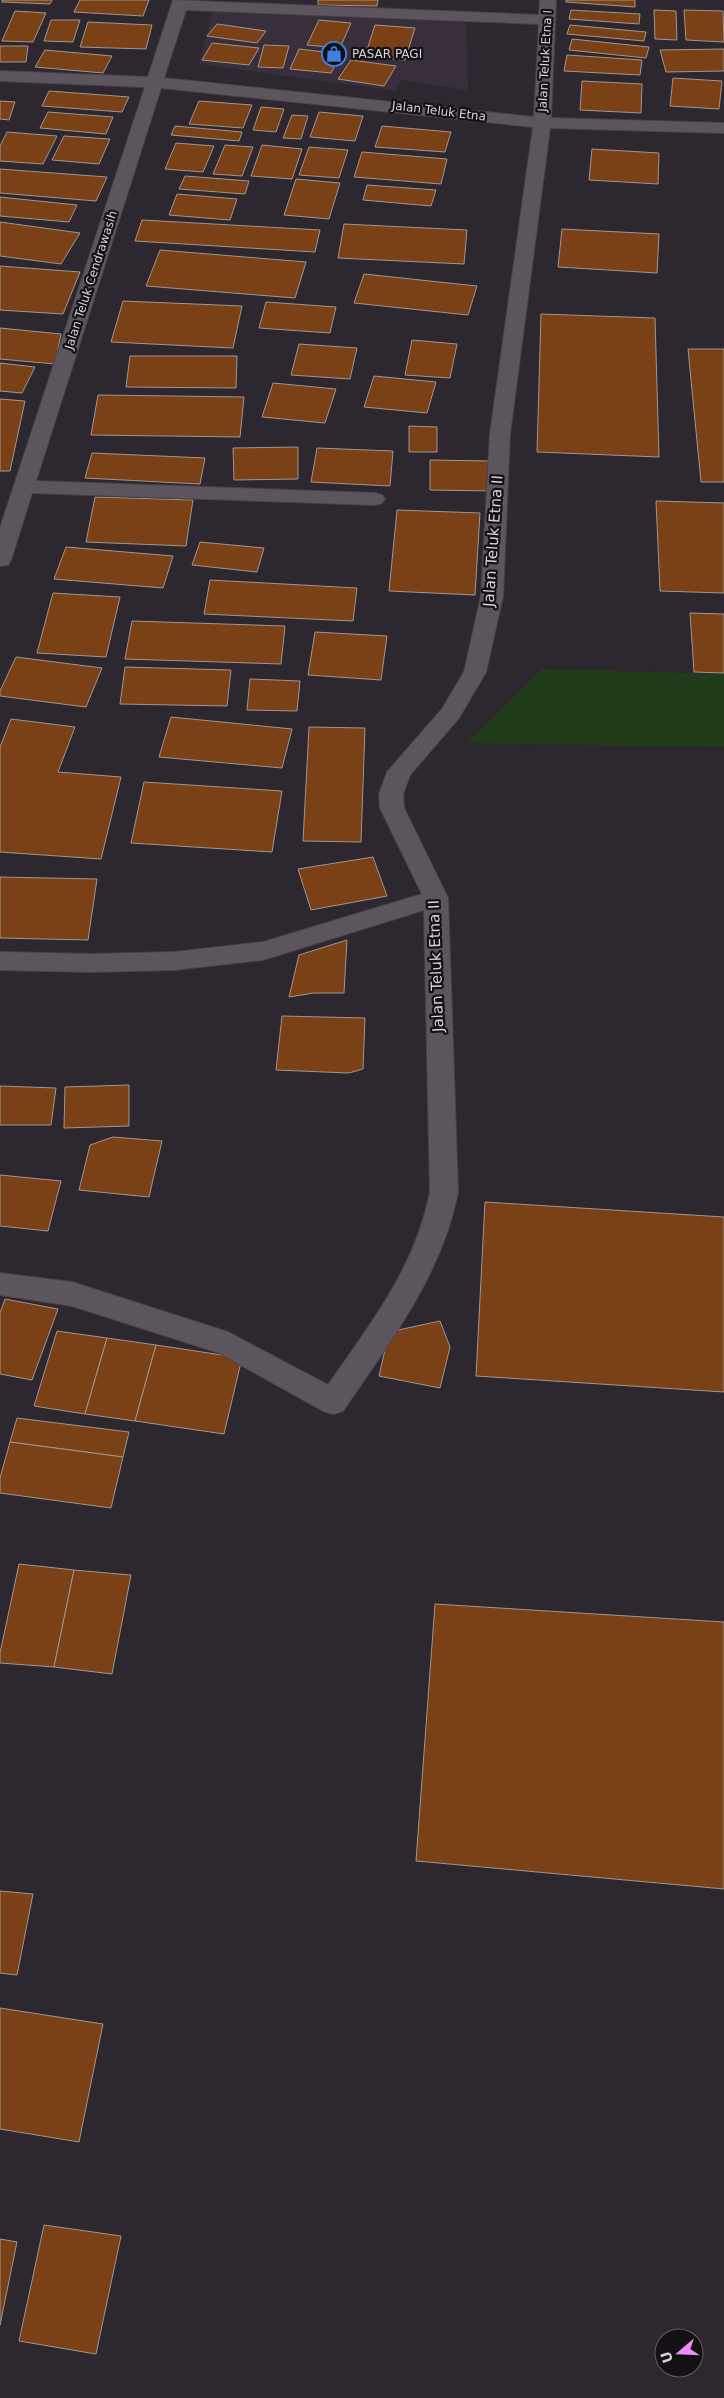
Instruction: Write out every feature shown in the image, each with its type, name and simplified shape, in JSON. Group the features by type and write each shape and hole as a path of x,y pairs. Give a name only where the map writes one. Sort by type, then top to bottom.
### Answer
{"street":[{"name":"Jalan Teluk Etna I","path":"542,123 548,0"},
{"path":"180,3 548,20"},
{"name":"Jalan Teluk Cendrawasih","path":"0,560 7,518 25,487 180,3"},
{"name":"Jalan Teluk Etna","path":"0,76 156,82 542,123 724,128"},
{"name":"Jalan Teluk Etna II","path":"0,1284 72,1294 228,1344 333,1402 410,1286 441,1215 444,1192 436,898 392,808 391,794 399,772 451,712 475,672 492,596 500,434 542,123"},
{"path":"25,487 375,499"},
{"path":"0,961 92,963 156,961 263,951 436,898"}],"shaded area":[{"name":"PASAR PAGI","path":"212,12 466,22 468,90 401,80 397,91 199,64"}],"green space":[{"path":"542,669 724,674 724,747 467,743"}],"building":[{"path":"2,0 52,0 50,4 2,2"},
{"path":"80,0 149,0 143,16 74,12"},
{"path":"318,0 378,0 377,6 318,5"},
{"path":"566,0 635,0 635,7 566,2"},
{"path":"571,10 640,14 639,24 569,19"},
{"path":"654,10 676,11 677,40 655,39"},
{"path":"684,10 723,11 724,42 686,40"},
{"path":"15,11 46,13 33,42 2,41"},
{"path":"51,20 80,20 73,42 44,41"},
{"path":"319,20 351,23 340,48 307,45"},
{"path":"88,22 152,25 146,49 80,47"},
{"path":"217,24 266,31 257,43 207,36"},
{"path":"375,25 415,28 405,60 365,56"},
{"path":"570,25 646,32 644,41 567,34"},
{"path":"572,39 649,47 646,58 569,50"},
{"path":"212,43 259,48 249,65 202,60"},
{"path":"264,45 289,46 283,68 258,67"},
{"path":"0,46 28,46 26,62 0,62"},
{"path":"299,49 341,54 331,73 290,69"},
{"path":"724,49 724,71 666,72 660,50"},
{"path":"45,50 112,56 103,73 35,67"},
{"path":"567,55 642,60 640,75 564,71"},
{"path":"351,60 396,66 384,86 338,79"},
{"path":"673,78 722,81 719,109 670,106"},
{"path":"582,81 642,84 641,113 580,110"},
{"path":"49,91 129,97 122,112 42,106"},
{"path":"0,101 15,102 9,120 0,119"},
{"path":"199,101 252,105 243,128 189,124"},
{"path":"261,107 284,109 276,132 253,130"},
{"path":"48,112 113,117 106,134 40,128"},
{"path":"319,112 363,116 355,141 310,137"},
{"path":"292,115 308,116 301,139 283,138"},
{"path":"175,126 242,132 239,141 171,135"},
{"path":"382,126 451,132 445,152 375,147"},
{"path":"7,132 57,136 43,164 0,161 0,146"},
{"path":"64,136 110,139 99,164 52,160"},
{"path":"176,143 214,146 203,172 165,169"},
{"path":"225,145 253,147 242,176 213,174"},
{"path":"262,145 302,149 292,179 251,176"},
{"path":"309,147 348,150 339,178 299,175"},
{"path":"592,149 659,153 658,184 589,180"},
{"path":"362,152 447,159 441,184 354,177"},
{"path":"0,169 107,177 96,201 0,193"},
{"path":"185,176 249,181 245,194 179,189"},
{"path":"296,179 340,183 329,219 284,215"},
{"path":"367,185 436,190 431,206 363,200"},
{"path":"177,194 237,199 230,220 169,215"},
{"path":"0,197 77,205 69,222 0,216"},
{"path":"142,220 320,230 315,252 135,241"},
{"path":"0,222 80,233 61,264 0,256"},
{"path":"344,224 467,230 464,264 338,258"},
{"path":"562,229 659,234 657,273 558,267"},
{"path":"160,250 306,262 295,298 146,286"},
{"path":"0,266 80,272 63,314 0,310"},
{"path":"364,274 477,286 468,315 354,303"},
{"path":"123,301 242,306 233,348 111,342"},
{"path":"266,302 336,307 330,333 259,328"},
{"path":"541,314 655,318 659,457 537,452"},
{"path":"0,328 61,334 55,364 0,359"},
{"path":"412,340 457,344 450,378 405,375"},
{"path":"299,344 357,348 350,379 291,375"},
{"path":"688,349 724,349 724,482 701,482"},
{"path":"130,356 237,356 236,388 126,387"},
{"path":"0,363 35,367 22,393 0,391"},
{"path":"374,376 436,382 427,413 364,407"},
{"path":"273,383 336,389 325,423 262,417"},
{"path":"98,395 244,397 240,437 91,435"},
{"path":"0,399 25,401 10,471 0,471"},
{"path":"409,426 437,427 437,452 409,452"},
{"path":"298,447 298,479 234,480 233,448"},
{"path":"317,448 393,451 390,486 311,482"},
{"path":"92,453 205,458 200,484 85,478"},
{"path":"430,460 490,461 491,491 430,490"},
{"path":"95,497 193,500 186,546 86,542"},
{"path":"656,501 724,503 724,593 660,591"},
{"path":"397,510 480,513 475,595 389,591"},
{"path":"200,542 264,548 257,572 192,565"},
{"path":"66,547 173,556 163,588 54,579"},
{"path":"210,580 357,588 353,621 204,614"},
{"path":"53,593 120,597 106,657 37,653"},
{"path":"690,613 724,614 724,673 694,672"},
{"path":"132,621 285,626 281,664 125,659"},
{"path":"315,632 387,636 381,680 308,675"},
{"path":"16,657 102,668 86,707 0,696 0,691"},
{"path":"125,667 231,670 227,706 120,704"},
{"path":"250,679 300,681 297,711 247,710"},
{"path":"171,717 292,729 282,768 159,757"},
{"path":"11,719 75,727 58,772 121,777 101,859 0,852 0,747"},
{"path":"309,727 365,728 361,842 303,841"},
{"path":"144,782 282,791 272,852 131,843"},
{"path":"373,857 387,896 311,910 298,869"},
{"path":"0,877 97,879 88,940 0,938"},
{"path":"347,940 344,993 314,993 289,997 299,955"},
{"path":"282,1016 365,1018 363,1069 349,1073 276,1070"},
{"path":"129,1085 129,1126 64,1128 65,1087"},
{"path":"0,1086 56,1088 51,1125 0,1125"},
{"path":"113,1137 162,1141 149,1197 79,1190 90,1145"},
{"path":"0,1175 61,1181 48,1231 0,1226"},
{"path":"485,1202 724,1217 724,1392 476,1376"},
{"path":"5,1299 58,1309 32,1380 0,1374 0,1313"},
{"path":"440,1321 450,1347 440,1388 379,1376 389,1332"},
{"path":"57,1331 107,1338 85,1414 34,1406"},
{"path":"107,1338 156,1345 135,1421 85,1414"},
{"path":"156,1345 242,1358 224,1434 135,1421"},
{"path":"17,1418 129,1432 123,1457 10,1442"},
{"path":"10,1442 123,1457 111,1508 0,1493 0,1478"},
{"path":"19,1564 74,1570 54,1667 0,1663 0,1653"},
{"path":"74,1570 131,1575 112,1674 54,1667"},
{"path":"435,1604 724,1622 724,1889 416,1861"},
{"path":"0,1891 33,1894 17,1975 0,1973"},
{"path":"0,2008 103,2024 79,2142 0,2129"},
{"path":"44,2225 121,2236 96,2354 19,2341"},
{"path":"0,2239 17,2242 0,2325"}],"place":[{"name":"PASAR PAGI","path":"334,54"}]}
